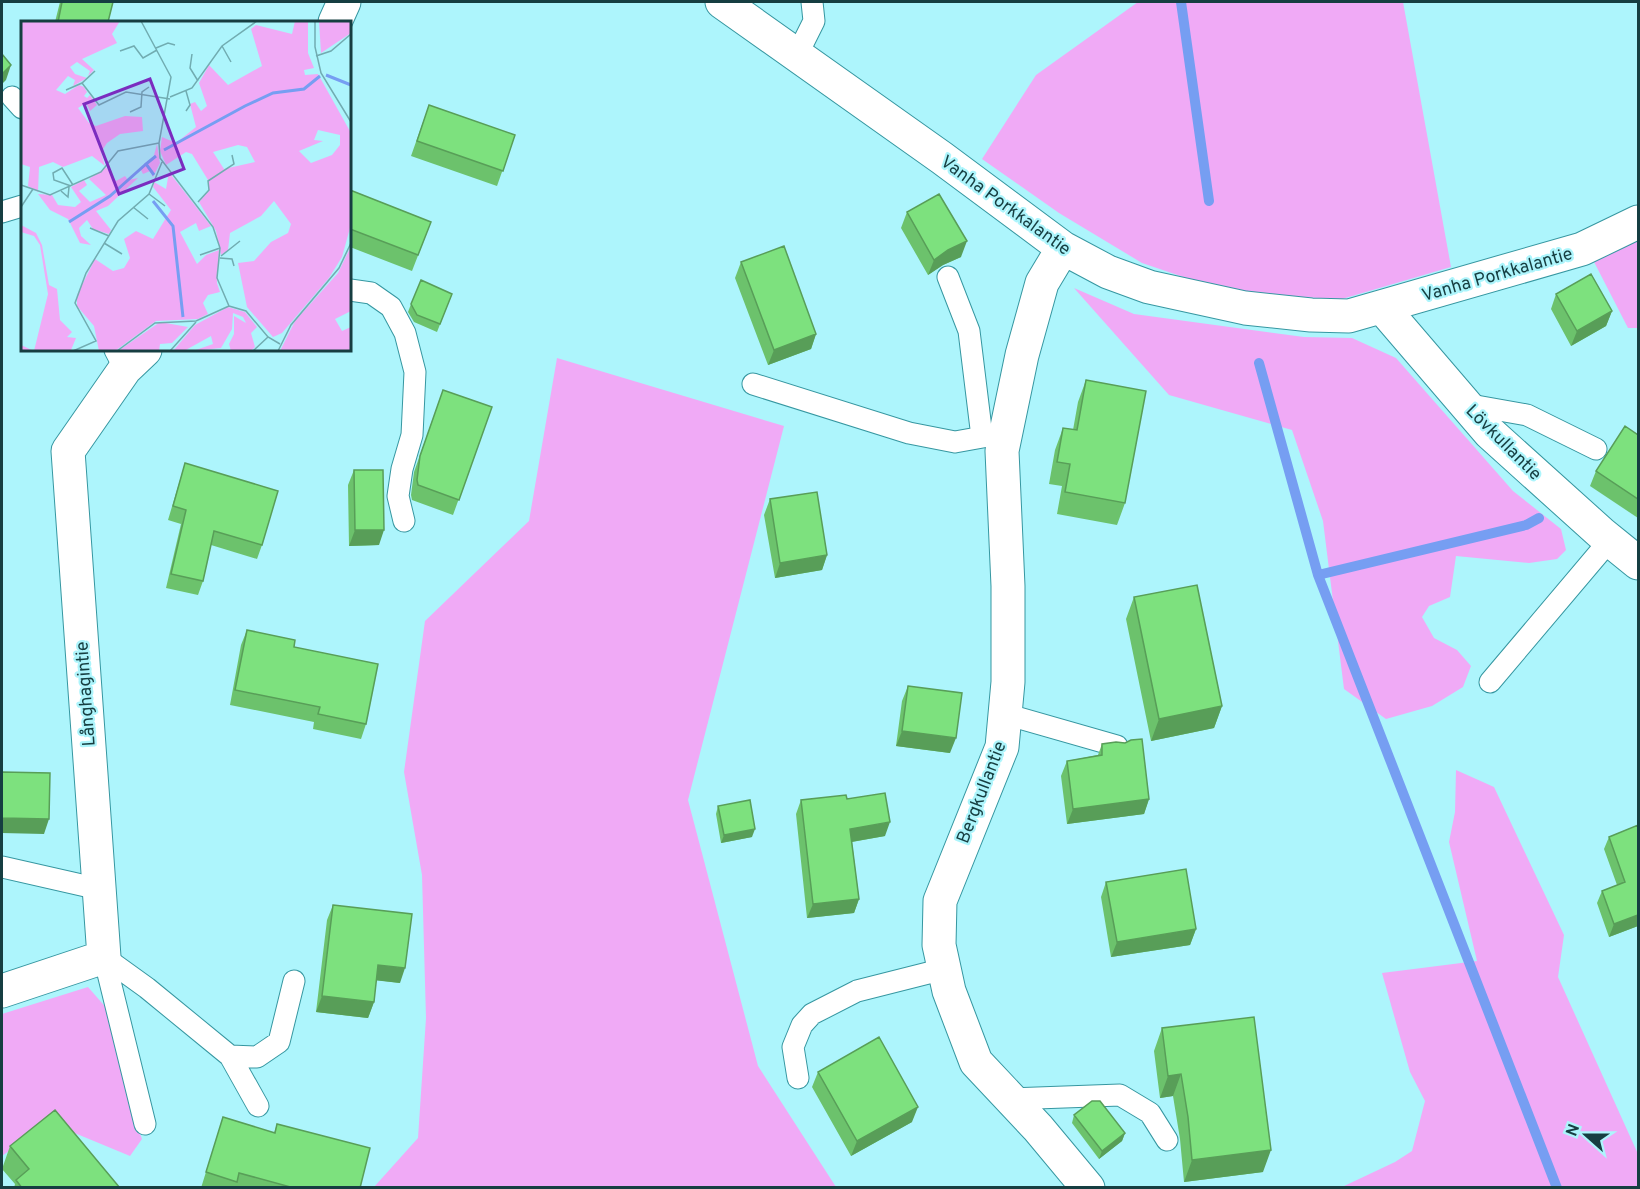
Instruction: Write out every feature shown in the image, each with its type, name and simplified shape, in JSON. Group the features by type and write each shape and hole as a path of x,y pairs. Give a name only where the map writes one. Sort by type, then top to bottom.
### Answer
{"street":[{"path":"335,21 344,2"},
{"name":"Vanha Porkkalantie","path":"722,2 942,158 1063,248 1108,272 1149,287 1245,308 1311,315 1349,316 1582,249 1638,222"},
{"name":"Bergkullantie","path":"1063,248 1042,283 1022,355 994,435 1002,451 1008,586 1008,682 1002,747 940,901 939,945 949,991 976,1062 1038,1128 1088,1188"},
{"name":"Lövkullantie","path":"1382,307 1490,433 1638,563"},
{"name":"Långhagintie","path":"104,957 68,451 128,356"},
{"path":"2,991 104,957"}],"lane":[{"path":"797,55 814,21 812,2"},
{"path":"2,212 21,206"},
{"path":"753,384 909,433 955,442 994,435 969,332 948,277"},
{"path":"351,290 371,293 391,307 405,333 415,372 412,435 402,469 398,496 404,521"},
{"path":"1465,404 1527,415 1596,449"},
{"path":"1490,682 1610,540"},
{"path":"1005,714 1117,746"},
{"path":"2,867 99,889"},
{"path":"104,957 147,988 230,1056 258,1106"},
{"path":"104,957 146,1124"},
{"path":"798,1078 793,1047 802,1024 812,1014 857,991 944,969"},
{"path":"230,1056 257,1057 279,1042 294,981"},
{"path":"1011,1099 1120,1095 1150,1113 1167,1140"}],"shaded area":[{"path":"1138,2 1403,2 1451,267 1342,299 1274,296 1207,285 1142,263 1059,213 982,159 1036,75"},
{"path":"1638,236 1638,328 1628,328 1591,256"},
{"path":"1074,288 1134,314 1304,337 1352,338 1396,358 1513,491 1561,529 1566,550 1557,559 1529,563 1456,556 1450,597 1429,606 1422,617 1434,638 1457,650 1471,666 1463,687 1432,706 1386,719 1344,689 1323,521 1292,430 1169,395"},
{"path":"557,358 784,426 688,800 758,1066 836,1187 374,1187 418,1138 426,1018 422,875 404,772 425,621 529,521"},
{"path":"1456,770 1494,787 1564,935 1558,977 1638,1154 1638,1187 1342,1187 1395,1162 1412,1151 1425,1101 1410,1072 1382,973 1477,961 1449,842 1455,812"},
{"path":"88,987 109,1011 131,1110 142,1139 130,1156 48,1122 2,1156 2,1014"}],"building":[{"path":"62,2 113,2 108,21 58,21"},
{"path":"2,54 11,65 2,74"},
{"path":"429,105 515,135 503,171 417,141"},
{"path":"351,190 431,222 418,255 351,229"},
{"path":"939,194 967,241 934,260 907,212"},
{"path":"784,246 816,334 774,350 741,262"},
{"path":"1591,274 1612,311 1577,331 1556,294"},
{"path":"421,280 452,294 440,324 417,315 411,304"},
{"path":"1086,380 1146,391 1125,503 1065,492 1070,464 1057,462 1063,428 1077,430"},
{"path":"443,390 492,407 459,500 418,485 417,480 420,456"},
{"path":"1625,426 1638,435 1638,499 1596,471"},
{"path":"185,463 278,491 262,545 214,531 203,581 171,574 186,510 173,506"},
{"path":"354,470 383,470 384,530 355,530"},
{"path":"817,492 827,555 780,563 770,499"},
{"path":"1197,585 1222,706 1159,719 1134,597"},
{"path":"247,630 295,640 294,647 378,664 366,724 318,714 320,707 235,690"},
{"path":"908,686 962,693 956,738 902,731"},
{"path":"1142,739 1149,799 1073,809 1067,761 1102,755 1102,744 1125,743"},
{"path":"2,772 50,773 49,819 2,818"},
{"path":"885,793 890,822 850,829 859,899 813,904 801,800 846,795 847,799"},
{"path":"750,800 755,829 724,835 718,806"},
{"path":"1638,825 1638,915 1614,924 1602,891 1625,882 1609,837"},
{"path":"1186,869 1196,929 1117,942 1106,882"},
{"path":"333,905 412,914 405,968 378,965 374,1002 322,996"},
{"path":"1254,1017 1271,1150 1192,1160 1181,1074 1168,1076 1162,1028"},
{"path":"879,1037 918,1107 857,1141 818,1072"},
{"path":"1092,1101 1100,1101 1125,1133 1102,1151 1074,1115"},
{"path":"55,1110 120,1188 22,1188 16,1180 29,1169 10,1146"},
{"path":"223,1117 275,1133 277,1124 370,1148 360,1188 294,1188 239,1173 237,1182 206,1172"}],"waterway":[{"path":"1181,2 1209,201"},
{"path":"1259,363 1318,575 1526,525 1539,518"},
{"path":"1318,575 1557,1188"}]}
